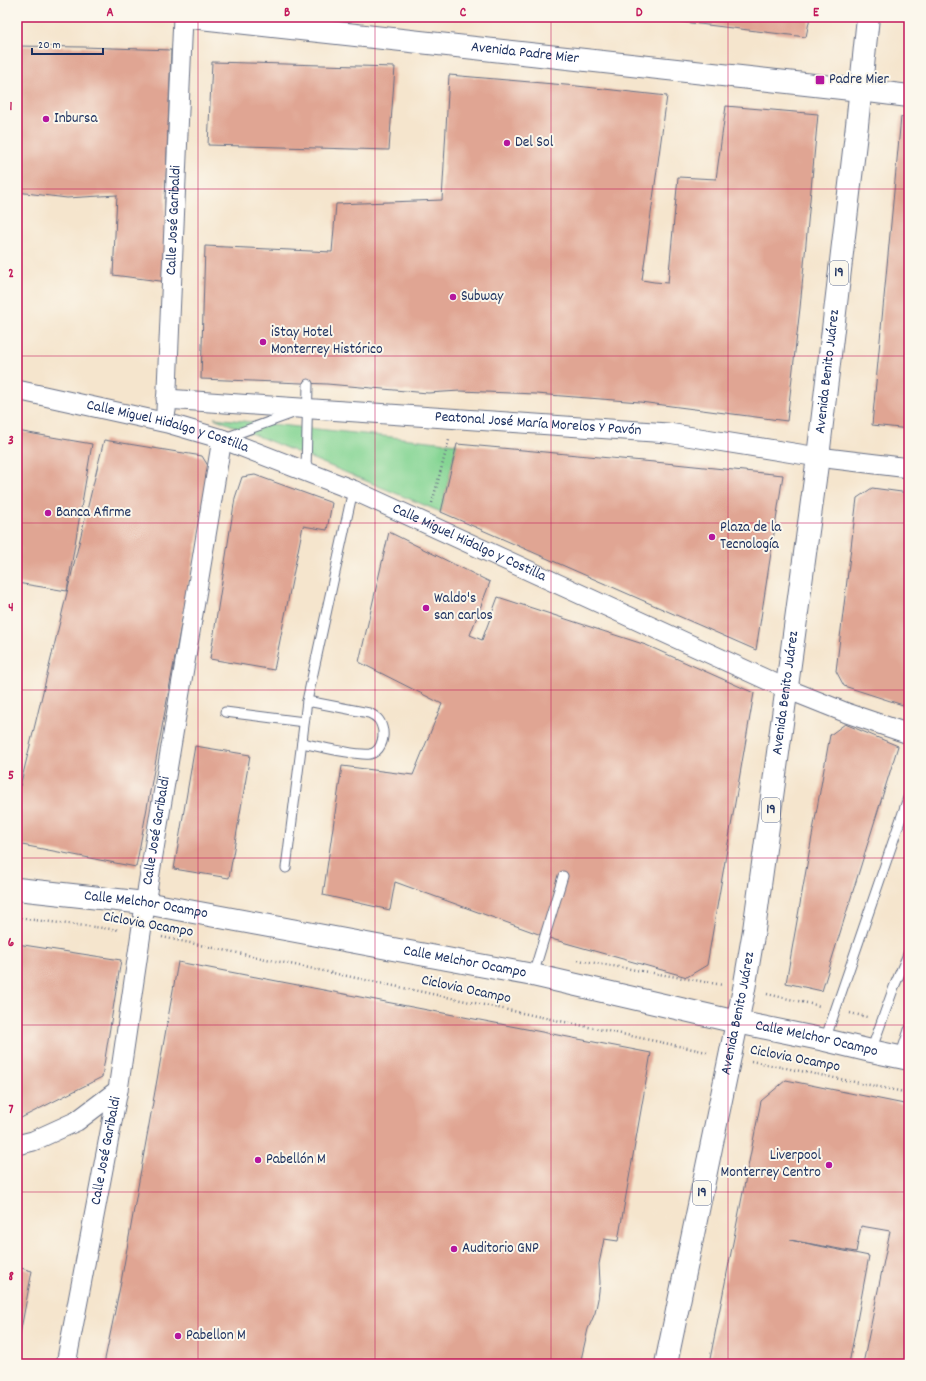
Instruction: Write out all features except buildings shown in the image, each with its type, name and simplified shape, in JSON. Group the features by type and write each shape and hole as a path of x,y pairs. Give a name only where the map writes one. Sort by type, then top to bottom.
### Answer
{"street":[{"name":"Calle José Garibaldi","path":"167,423 166,398 183,17"},
{"name":"Avenida Padre Mier","path":"191,17 909,96"},
{"name":"Avenida Benito Juárez","path":"666,1364 730,1057 754,930 818,456 868,17"},
{"name":"Calle Miguel Hidalgo y Costilla","path":"17,390 167,423 222,439 353,490 787,689 847,713 909,734"},
{"name":"Peatonal José María Morelos Y Pavón","path":"166,398 668,433 818,456 909,468"},
{"name":"Calle José Garibaldi","path":"66,1364 118,1090 145,903 222,439"},
{"name":"Calle Melchor Ocampo","path":"17,889 145,903 533,975 737,1022 904,1058"},
{"path":"17,1145 33,1141 77,1121 118,1090"}],"lane":[{"path":"306,472 308,384"},
{"path":"222,439 308,408"},
{"path":"286,868 306,701 353,490"},
{"path":"302,743 360,754 370,754 377,750 381,745 383,736 381,722 377,717 369,713 306,701"},
{"path":"225,712 304,722"},
{"path":"825,1040 909,795"},
{"path":"533,975 563,876"},
{"path":"871,1051 894,987 909,952"},
{"path":"904,1058 909,1030"}],"path":[{"path":"427,524 455,418"},
{"name":"Ciclovia Ocampo","path":"17,918 141,933 730,1057 909,1093"}],"green space":[{"path":"214,418 457,444 441,512"}],"place":[{"name":"Padre Mier","path":"820,80"},
{"name":"Inbursa","path":"46,119"},
{"name":"Del Sol","path":"507,143"},
{"name":"Subway","path":"453,297"},
{"name":"iStay Hotel Monterrey Histórico","path":"263,342"},
{"name":"Banca Afirme","path":"48,513"},
{"name":"Plaza de la Tecnología","path":"712,537"},
{"name":"Waldo's san carlos","path":"426,608"},
{"name":"Pabellón M","path":"258,1160"},
{"name":"Liverpool Monterrey Centro","path":"829,1165"},
{"name":"Auditorio GNP","path":"454,1249"},
{"name":"Pabellon M","path":"178,1336"}]}
